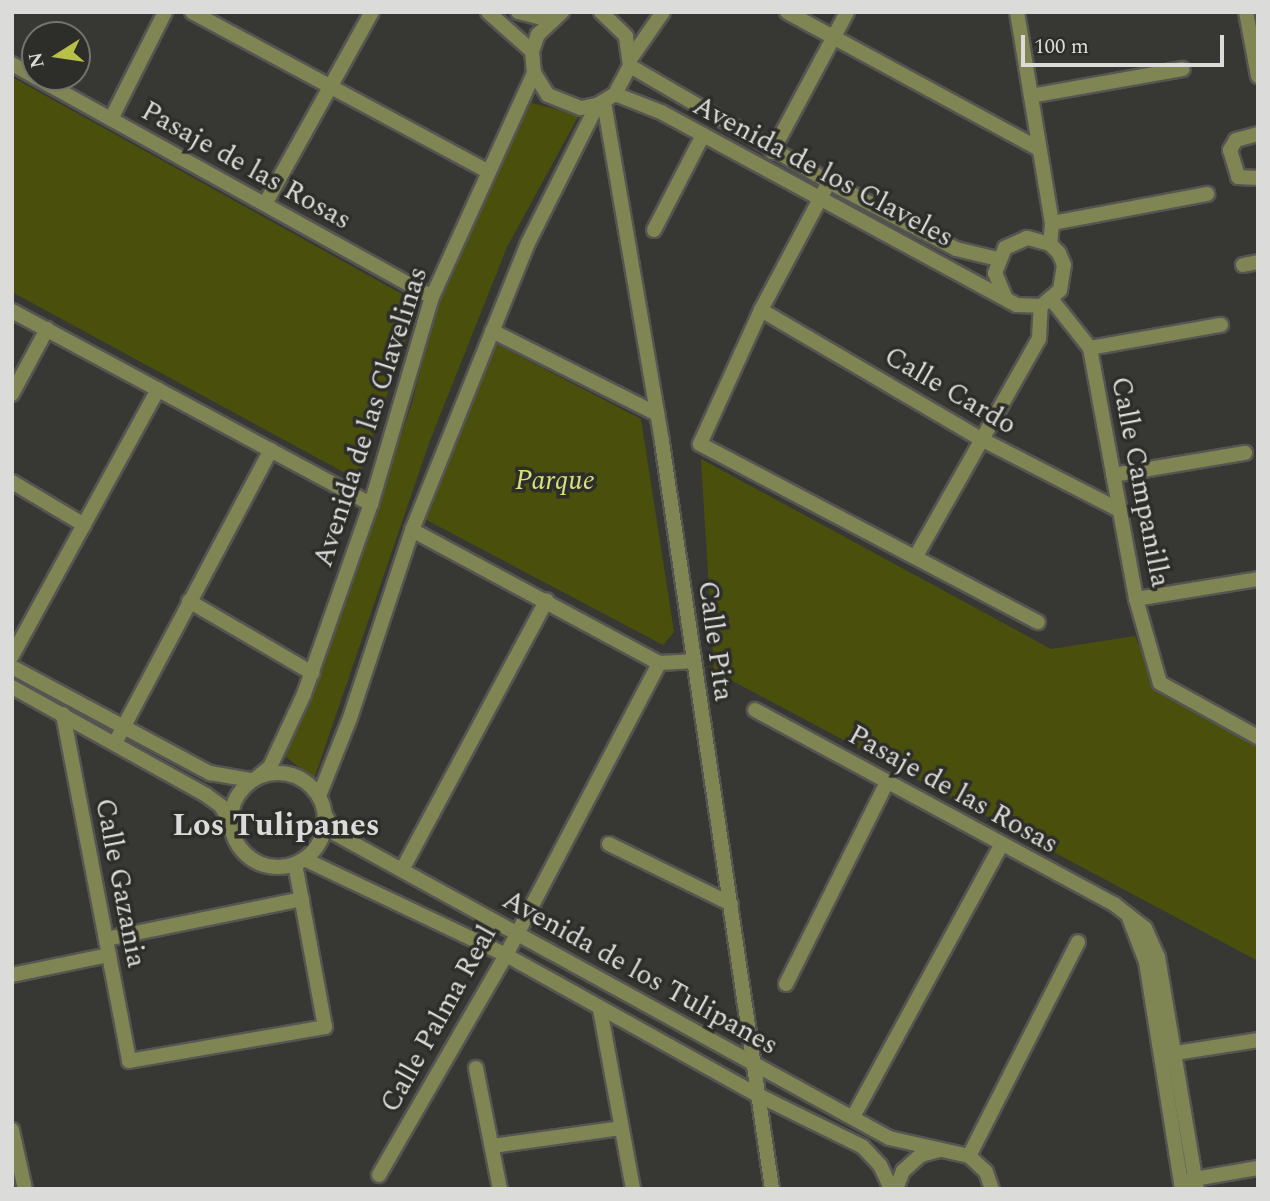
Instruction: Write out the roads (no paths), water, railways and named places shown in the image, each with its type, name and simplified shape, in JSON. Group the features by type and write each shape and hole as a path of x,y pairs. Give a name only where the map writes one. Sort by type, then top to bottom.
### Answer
{"street":[{"path":"111,119 165,12"},
{"path":"192,12 487,171"},
{"path":"265,204 372,12"},
{"path":"488,12 532,51"},
{"path":"518,12 556,16 532,51 534,73"},
{"path":"601,12 621,28 631,62"},
{"path":"319,796 350,718 412,530 528,243 606,101 663,12"},
{"path":"787,12 1038,148"},
{"path":"772,152 846,12"},
{"path":"1017,12 1052,223 1050,244"},
{"path":"1246,12 1258,76"},
{"name":"Avenida de los Claveles","path":"631,62 772,152 957,249 998,259"},
{"path":"1031,96 1183,69"},
{"name":"Avenida de los Claveles","path":"534,73 542,89 564,104 606,101 661,111 819,199 1005,297"},
{"name":"Avenida de las Clavelinas","path":"255,778 270,767 312,673 370,504 432,297 487,171 534,73"},
{"name":"Pasaje de las Rosas","path":"60,91 432,297"},
{"name":"Calle Pita","path":"606,101 657,414 731,904 751,1062 772,1189"},
{"path":"1258,134 1236,140 1230,150 1238,177 1258,177"},
{"path":"654,230 703,135"},
{"path":"829,182 761,310 699,438 703,449 916,556 1038,622"},
{"path":"1052,223 1207,194"},
{"path":"916,556 1039,339 1046,303 1065,278 1059,253 1050,244 1027,238 1015,241 998,259 995,273 1005,297 1016,305 1046,303"},
{"name":"Calle Campanilla","path":"1046,303 1090,348 1117,509 1136,599 1160,683 1258,737"},
{"name":"Calle Cardo","path":"761,310 983,440 1117,509"},
{"path":"12,311 370,504"},
{"path":"1090,348 1221,325"},
{"path":"12,394 47,329"},
{"path":"492,331 657,414"},
{"path":"12,656 158,389"},
{"path":"115,743 271,450"},
{"path":"1113,475 1245,453"},
{"path":"12,482 84,525"},
{"path":"412,530 547,600 659,663 693,661"},
{"path":"1136,599 1258,579"},
{"path":"402,870 547,600"},
{"path":"189,601 312,673"},
{"name":"Calle Palma Real","path":"379,1175 506,955 516,931 659,663"},
{"path":"12,667 210,773 255,778 278,772 296,776 319,796 325,815 318,845 300,862 275,867 256,862 236,841 221,806 115,743 12,687"},
{"name":"Pasaje de las Rosas","path":"755,710 1128,914 1144,928 1158,957 1168,1054"},
{"name":"Calle Gazania","path":"63,714 129,1061 325,1027 302,899"},
{"path":"230,822 233,803 255,778"},
{"path":"786,984 887,782"},
{"name":"Avenida de los Tulipanes","path":"325,815 336,834 889,1138 969,1156"},
{"path":"609,844 731,904"},
{"path":"853,1117 1001,846"},
{"path":"106,939 302,899 300,862"},
{"name":"Avenida de los Tulipanes","path":"300,862 506,955 758,1095 863,1147 880,1165 894,1189"},
{"path":"992,1189 986,1172 969,1156 1078,942"},
{"path":"12,975 109,955"},
{"path":"600,1009 633,1189"},
{"path":"1258,1040 1168,1054 1188,1185 1258,1168"},
{"path":"476,1068 500,1189"},
{"path":"492,1146 621,1128"},
{"path":"12,1130 20,1184"},
{"name":"Avenida de los Tulipanes","path":"894,1189 903,1171 921,1155 945,1149"}],"district":[{"name":"Los Tulipanes","path":"276,826"}],"park label":[{"name":"Parque","path":"555,481"}]}
